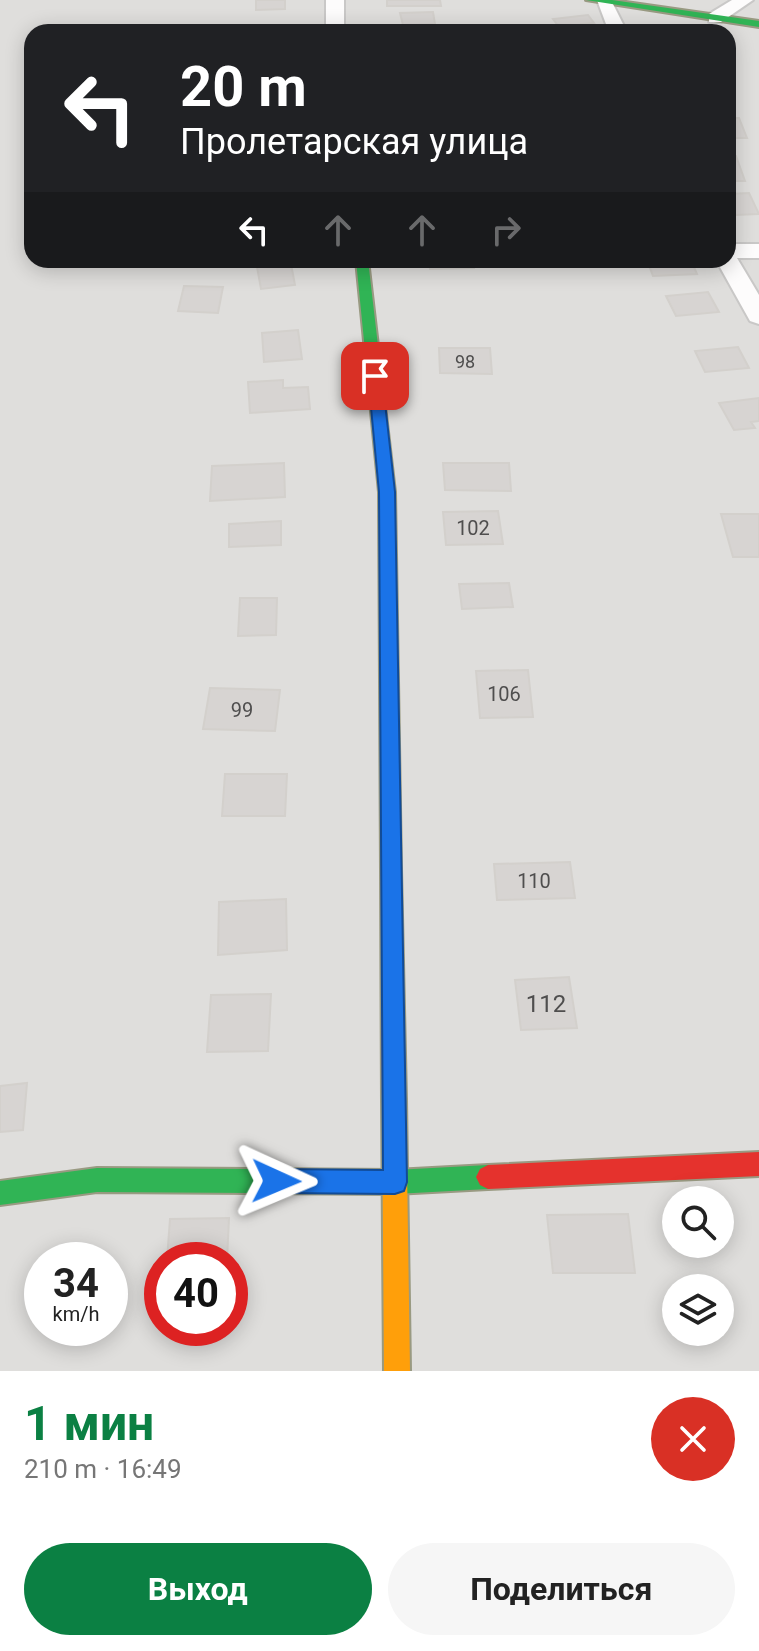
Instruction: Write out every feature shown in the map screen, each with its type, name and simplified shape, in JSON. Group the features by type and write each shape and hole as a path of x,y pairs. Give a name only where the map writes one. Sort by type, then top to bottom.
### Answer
{"street":[{"path":"335,0 335,24"},
{"path":"715,18 744,0"},
{"path":"598,1 759,24"},
{"path":"598,1 613,24"},
{"path":"736,251 759,251"},
{"path":"363,268 387,492 397,1371"},
{"path":"732,268 759,316"},
{"path":"0,1193 97,1180 395,1182 759,1164"}],"shaded area":[{"path":"0,0 759,0 759,1371 0,1371"}],"building":[{"path":"256,0 285,0 285,9 256,10"},
{"path":"387,0 440,0 441,6 387,6"},
{"path":"433,12 435,24 403,24 400,13"},
{"path":"588,15 594,23 557,24 553,19"},
{"path":"736,118 739,118 747,138 736,138"},
{"path":"736,156 745,181 736,181"},
{"path":"749,193 759,214 736,215 736,194"},
{"path":"257,268 292,268 295,285 261,289"},
{"path":"650,268 694,268 697,274 653,276"},
{"path":"184,286 223,287 218,313 178,311"},
{"path":"708,292 719,312 676,316 666,296"},
{"path":"298,330 302,359 264,362 262,333"},
{"path":"738,347 749,368 705,372 695,351"},
{"path":"439,348 490,348 492,374 440,373"},
{"path":"283,380 283,388 308,387 310,409 250,413 248,382"},
{"path":"759,398 759,421 751,422 755,428 734,430 719,403"},
{"path":"284,463 285,497 210,501 212,466"},
{"path":"443,463 509,463 511,491 445,490"},
{"path":"498,511 503,544 446,545 443,512"},
{"path":"721,514 759,514 759,557 733,557"},
{"path":"281,521 281,545 229,547 229,524"},
{"path":"509,583 513,607 462,609 459,584"},
{"path":"240,598 277,598 276,635 238,636"},
{"path":"528,670 533,717 480,718 476,671"},
{"path":"210,688 280,690 275,731 203,729"},
{"path":"225,774 287,774 285,816 222,816"},
{"path":"570,862 575,898 497,900 494,864"},
{"path":"286,899 287,950 218,955 219,902"},
{"path":"569,977 577,1028 521,1030 515,980"},
{"path":"271,994 268,1051 207,1052 211,995"},
{"path":"27,1083 23,1130 0,1132 0,1086"},
{"path":"628,1214 635,1273 553,1273 547,1215"},
{"path":"229,1218 228,1242 168,1242 170,1219"}],"traffic: fast":[{"path":"591,0 759,24"},
{"path":"363,268 387,492 391,869"},
{"path":"0,1193 97,1180 395,1182 488,1177"}],"traffic: slow":[{"path":"394,1100 397,1371"}],"traffic: jam":[{"path":"391,869 394,1100"},
{"path":"488,1177 759,1164"}],"route":[{"path":"276,1181 395,1182 387,492 375,376"}]}
